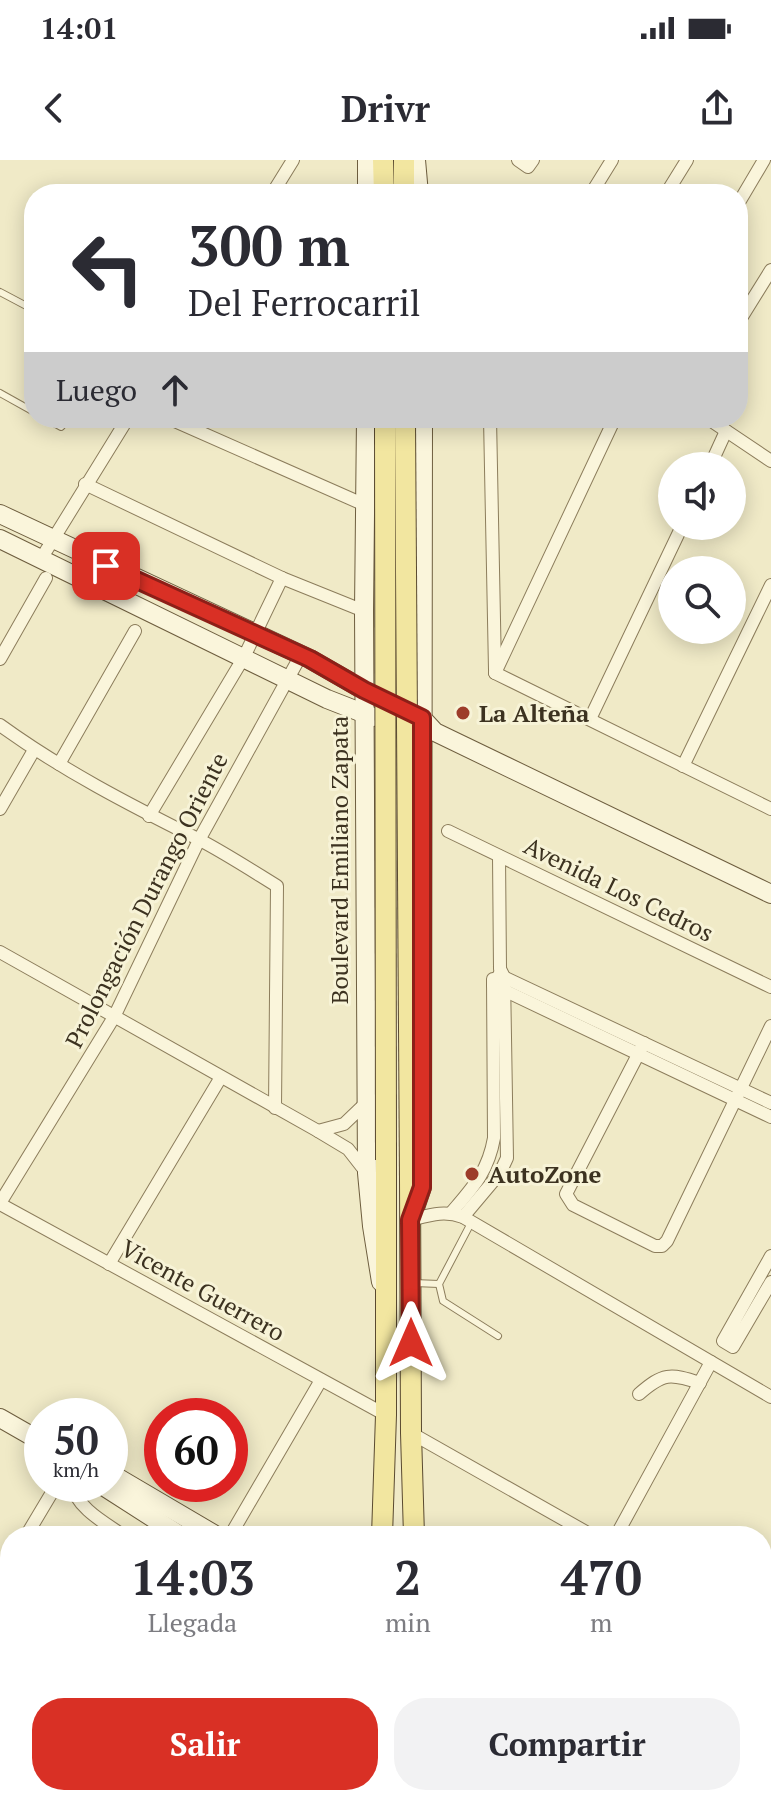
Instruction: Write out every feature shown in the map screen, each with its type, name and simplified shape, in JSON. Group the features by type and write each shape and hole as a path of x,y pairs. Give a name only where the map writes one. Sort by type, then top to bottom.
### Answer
{"main road":[{"path":"383,160 384,184"},
{"path":"404,160 404,184"},
{"name":"Boulevard Emiliano Zapata","path":"382,1526 386,1415 385,428"},
{"path":"405,428 414,1526"}],"street":[{"path":"279,184 293,160"},
{"path":"367,160 367,184"},
{"path":"416,160 418,184"},
{"path":"518,160 528,167 533,160"},
{"path":"597,184 612,160"},
{"path":"672,184 687,160"},
{"path":"748,187 764,160"},
{"path":"748,307 771,270"},
{"path":"41,559 121,428"},
{"path":"191,428 365,505"},
{"name":"Boulevard Emiliano Zapata","path":"366,428 367,1173 376,1259 386,1301"},
{"path":"410,1220 422,1187 426,729 423,428"},
{"path":"490,428 495,673"},
{"path":"495,673 610,428"},
{"path":"722,428 771,461"},
{"path":"716,452 726,431"},
{"path":"85,484 282,578 364,611"},
{"path":"0,514 301,655 426,729 771,894"},
{"path":"0,539 327,699 364,713 426,729"},
{"path":"590,719 675,540"},
{"path":"0,659 46,578"},
{"path":"149,816 244,657 282,578"},
{"path":"683,766 771,585"},
{"path":"59,764 135,631"},
{"name":"Prolongación Durango Oriente","path":"0,1204 114,1017 199,840 301,655"},
{"path":"495,673 771,809"},
{"path":"0,725 34,750 277,886 275,1108"},
{"path":"0,809 34,750"},
{"name":"Avenida Los Cedros","path":"448,831 771,987"},
{"path":"462,1217 500,1173 507,1158 499,979 499,856"},
{"path":"0,952 348,1149 367,1173"},
{"path":"499,979 738,1095 771,1117"},
{"path":"641,1049 566,1194 573,1205 655,1246 662,1246 771,1026"},
{"path":"109,1264 221,1077"},
{"path":"738,1095 771,1103"},
{"path":"318,1131 344,1124 367,1102"},
{"name":"Vicente Guerrero","path":"0,1204 386,1415"},
{"path":"410,1220 437,1213 462,1217 771,1397"},
{"path":"771,1256 723,1341 733,1347 771,1282"},
{"path":"621,1526 711,1362"},
{"path":"639,1394 657,1378 679,1375 700,1383"},
{"path":"236,1526 321,1380"},
{"path":"0,1418 24,1432"},
{"path":"411,1433 575,1526"},
{"path":"128,1484 200,1526"},
{"path":"32,1526 46,1502"},
{"path":"80,1502 109,1526"},
{"path":"128,1502 165,1526"}],"lane":[{"path":"0,292 24,305"},
{"path":"0,393 24,406"},
{"path":"462,1217 439,1284 443,1301 498,1336"},
{"path":"411,1282 439,1284"}],"place":[{"name":"La Alteña","path":"463,713"},
{"name":"AutoZone","path":"472,1174"}],"route":[{"path":"106,566 310,659 422,718 422,1187 410,1220 411,1343"}]}
